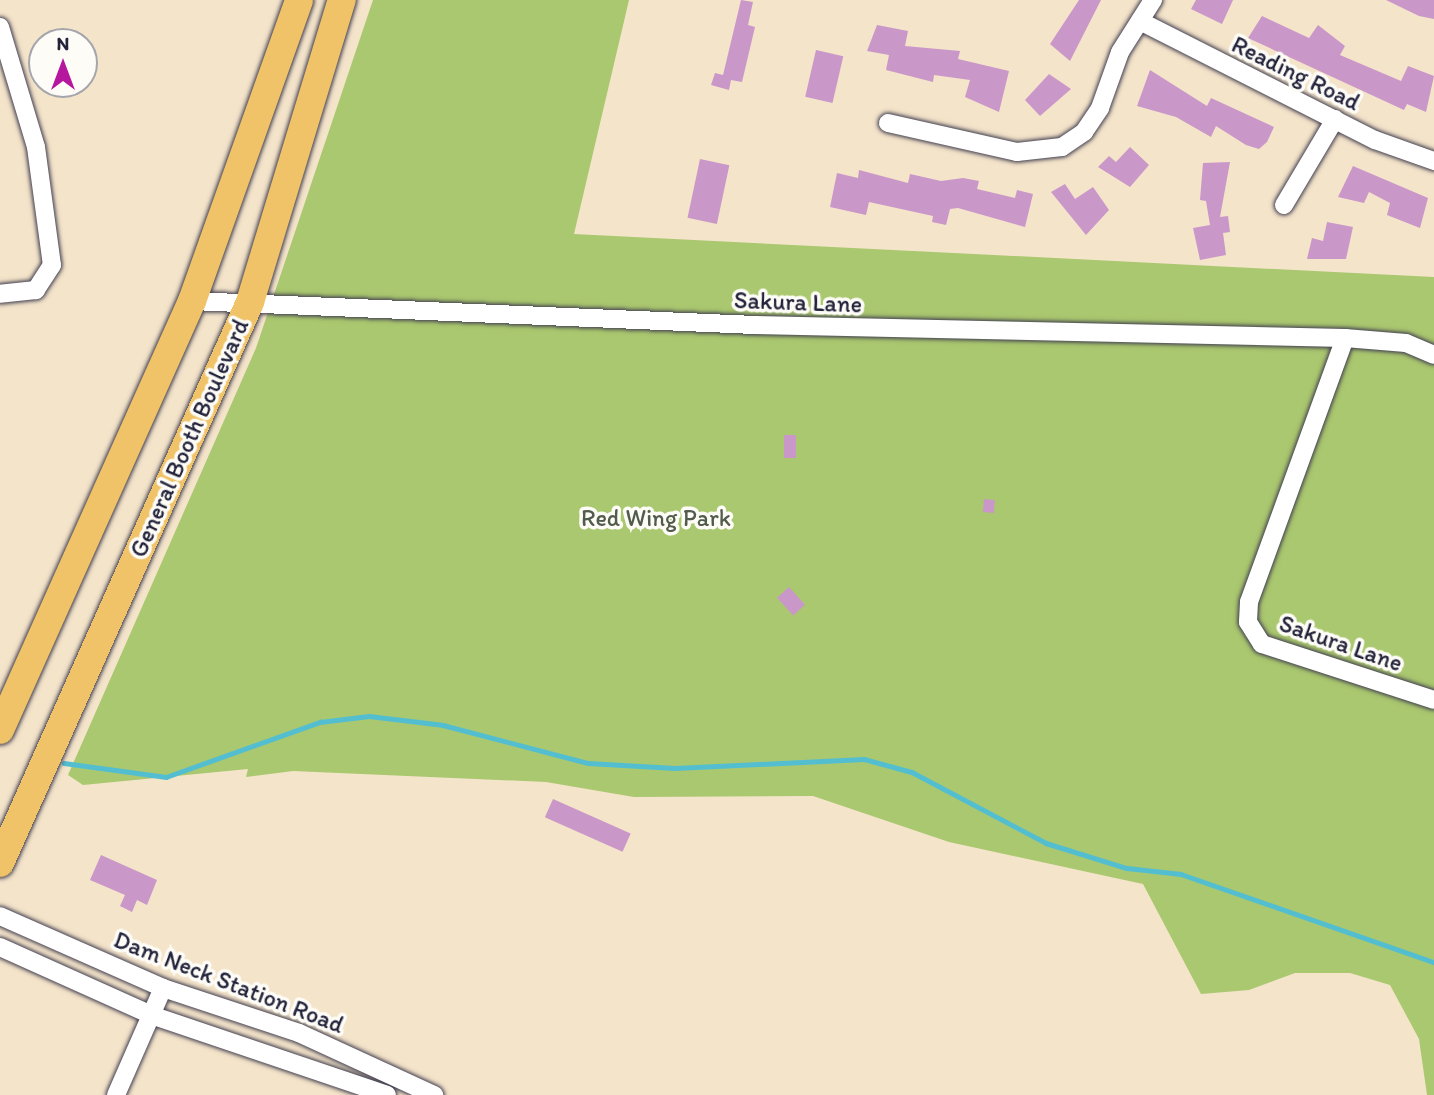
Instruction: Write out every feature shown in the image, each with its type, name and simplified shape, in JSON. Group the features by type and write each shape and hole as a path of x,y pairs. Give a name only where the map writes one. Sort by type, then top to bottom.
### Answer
{"highway":[{"name":"General Booth Boulevard","path":"0,730 192,301 299,0"},
{"name":"General Booth Boulevard","path":"0,863 250,302 342,0"}],"street":[{"path":"888,123 1017,152 1062,147 1084,132 1100,108 1119,52 1153,0"},
{"name":"Reading Road","path":"1140,21 1335,119 1434,161"},
{"path":"0,27 36,147 52,265 36,290 0,295"},
{"path":"1284,205 1335,119"},
{"name":"Sakura Lane","path":"192,301 755,326 1345,338 1406,343 1434,355"},
{"name":"Sakura Lane","path":"1345,338 1249,602 1248,622 1262,644 1434,700"},
{"name":"Dam Neck Station Road","path":"0,916 163,988 299,1033 434,1095"},
{"name":"Dam Neck Station Road","path":"0,947 151,1016 387,1095"},
{"path":"116,1095 163,988"}],"green space":[{"name":"Red Wing Park","path":"373,0 629,0 574,234 1434,277 1434,1095 1427,1095 1419,1039 1390,985 1350,973 1295,973 1249,990 1201,994 1143,884 949,842 813,796 634,797 546,782 293,771 246,777 248,769 83,785 68,775 256,348"}],"building":[{"path":"741,0 753,2 748,25 755,27 742,82 731,80 729,90 711,85 715,73 723,75"},
{"path":"1079,0 1101,0 1070,61 1050,44"},
{"path":"1196,0 1233,0 1222,24 1191,9"},
{"path":"1386,0 1434,0 1434,19 1419,16"},
{"path":"1262,16 1309,38 1318,25 1345,46 1340,55 1401,81 1408,66 1434,76 1426,112 1407,104 1404,110 1248,38"},
{"path":"877,25 908,31 905,46 960,51 958,59 1009,71 999,112 965,97 970,80 934,75 933,82 886,70 889,55 867,51"},
{"path":"816,50 843,56 832,103 805,97"},
{"path":"1150,70 1207,106 1211,98 1274,127 1267,142 1259,149 1246,145 1216,126 1211,137 1176,117 1137,106"},
{"path":"1049,74 1071,89 1040,116 1025,100"},
{"path":"1130,147 1149,165 1130,187 1098,167 1109,156 1116,162"},
{"path":"700,159 729,165 717,224 688,218"},
{"path":"1230,162 1220,217 1228,216 1230,232 1223,233 1226,255 1200,260 1193,228 1210,225 1206,201 1200,200 1203,163"},
{"path":"1353,166 1428,198 1420,228 1387,215 1390,203 1369,192 1364,203 1338,197"},
{"path":"859,170 908,183 910,174 941,181 963,178 979,181 977,189 1015,198 1017,190 1033,194 1025,227 958,208 950,209 946,225 932,222 933,216 869,202 866,215 830,207 837,173 858,178"},
{"path":"1065,184 1075,199 1093,187 1109,210 1086,235 1051,192"},
{"path":"1327,222 1353,227 1346,259 1307,259 1312,238 1323,241"},
{"path":"784,435 796,435 796,458 784,458"},
{"path":"984,499 995,500 994,513 983,512"},
{"path":"789,587 805,605 793,616 777,598"},
{"path":"553,799 631,834 623,852 545,817"},
{"path":"101,855 157,880 147,905 137,900 132,912 120,906 125,895 90,880"}],"waterway":[{"path":"64,763 166,777 320,722 369,716 443,725 588,763 675,768 864,759 912,772 1046,843 1127,868 1181,874 1434,962"}]}
